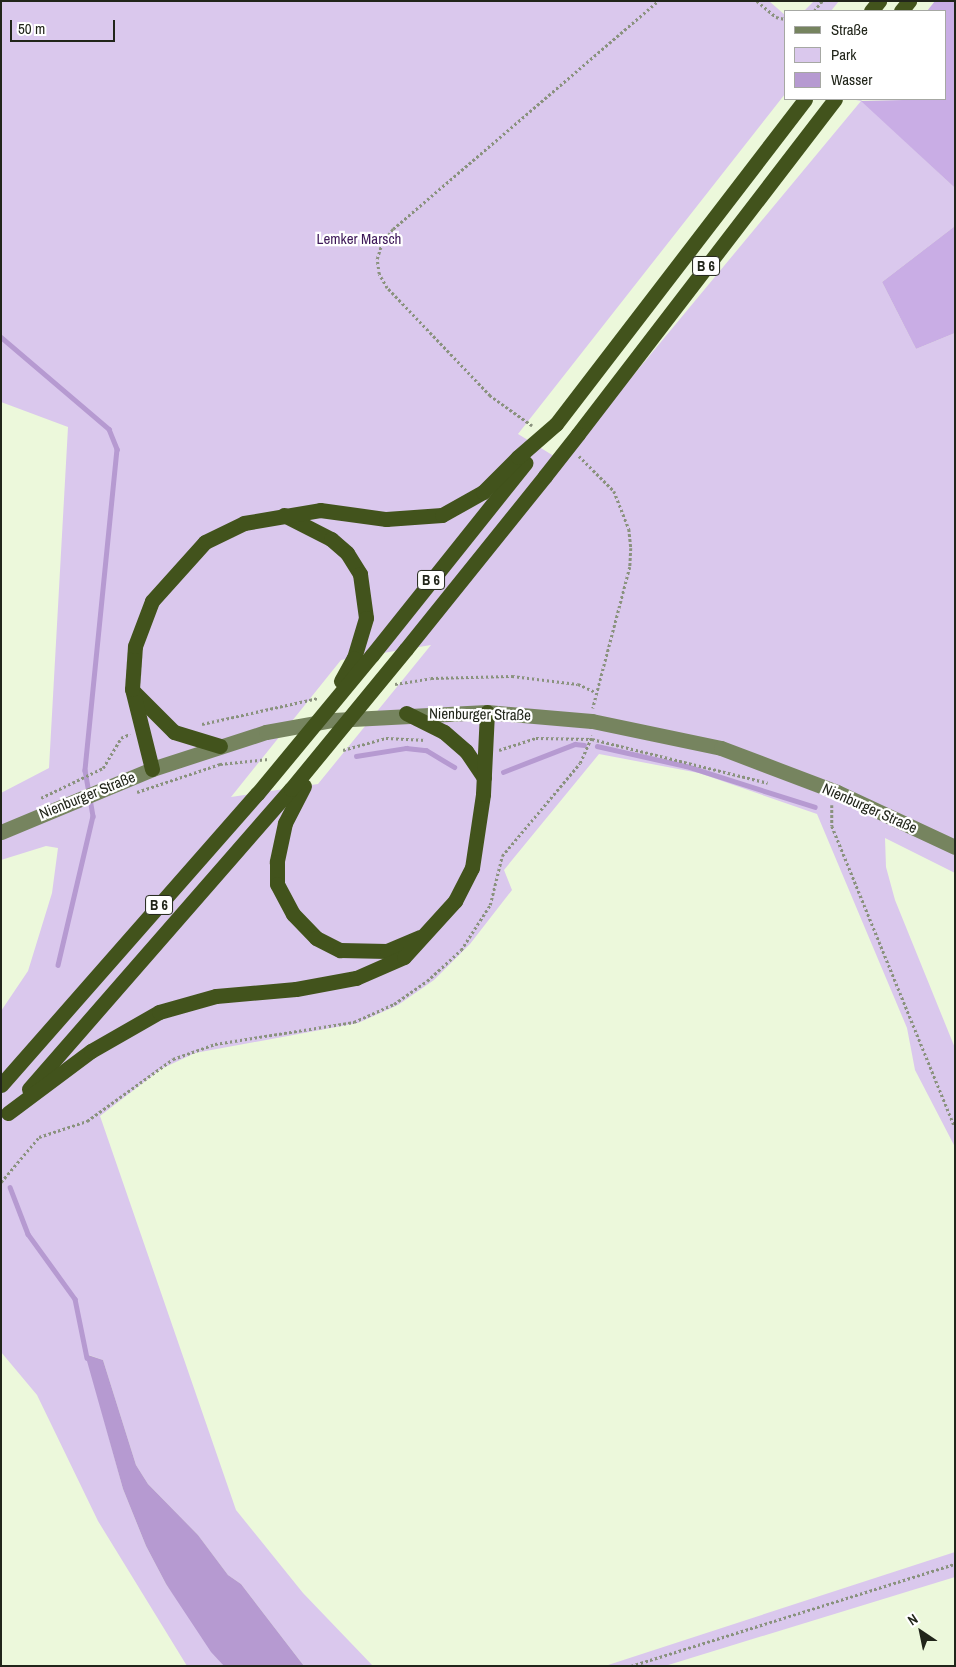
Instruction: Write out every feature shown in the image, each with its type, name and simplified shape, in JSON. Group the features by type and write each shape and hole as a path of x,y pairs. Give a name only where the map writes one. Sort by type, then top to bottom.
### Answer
{"highway":[{"name":"B 6","path":"1,1085 257,794 372,655 522,460 556,424 804,100"},
{"name":"B 6","path":"5,1117 297,787 337,745 406,649 545,476 834,100"},
{"path":"152,769 132,690 135,646 152,601 173,574 205,542 244,523 320,510 414,520 442,515 483,492 522,460"},
{"path":"283,515 331,539 347,553 360,574 366,618 354,658 320,717"},
{"path":"132,690 174,732 220,746"},
{"path":"5,1117 99,1046 159,1012 216,996 296,988 356,978 404,957 430,932 456,901 472,868 484,778 484,752 488,712"},
{"path":"406,714 444,732 466,751 484,778"},
{"path":"297,787 285,823 277,862 277,884 305,929 340,950 363,952 387,951 430,932"}],"street":[{"name":"Nienburger Straße","path":"1,832 88,794 152,769 220,746 333,720 406,714 488,712 592,721 721,748 837,792 955,848"}],"path":[{"path":"532,426 490,396 387,288 379,274 377,258 382,243 393,229 658,1"},
{"path":"757,1 784,18"},
{"path":"579,456 614,492 627,522 631,548 630,567 595,692 592,721"},
{"path":"337,745 386,738 432,742"},
{"path":"484,752 509,749 536,738 592,739 751,778"},
{"path":"132,794 240,759 277,760"},
{"path":"76,780 93,773"},
{"path":"832,804 832,826 955,1127"},
{"path":"631,1666 955,1564"}],"green space":[{"name":"Lemker Marsch","path":"1,1 769,1 784,14 784,95 518,434 562,461 861,101 856,100 861,100 955,188 955,226 882,282 916,349 955,333 955,873 885,838 886,867 895,900 955,1048 955,1147 915,1070 907,1028 817,814 699,773 599,754 504,870 512,890 470,944 434,980 398,1005 358,1023 195,1053 161,1069 100,1116 236,1510 303,1593 373,1666 304,1666 241,1584 228,1575 198,1535 148,1484 136,1465 103,1360 86,1354 123,1489 146,1546 166,1584 224,1666 187,1666 98,1521 37,1395 1,1352 1,1011 28,971 52,893 58,848 46,846 1,860 1,793 49,768 68,427 1,402","holes":["431,645 318,784 231,797 341,660"]},
{"path":"814,1 839,1 832,10 805,10"},
{"path":"955,1552 955,1577 665,1666 605,1666"}],"shaded area":[{"path":"935,1 955,1 955,188 861,101 946,100 946,10 928,10"},
{"path":"955,226 955,333 916,349 882,282"}],"water":[{"path":"85,1354 103,1360 136,1465 148,1484 198,1535 228,1575 241,1584 304,1666 224,1666 211,1652 166,1584 146,1546 123,1489"}],"waterway":[{"path":"1,337 109,429 117,449 85,770 93,816 58,965"},
{"path":"503,772 575,744 584,745"},
{"path":"597,746 686,766 815,807"},
{"path":"356,756 406,748 426,750 454,767"},
{"path":"10,1187 28,1234 75,1299 87,1358"}]}
